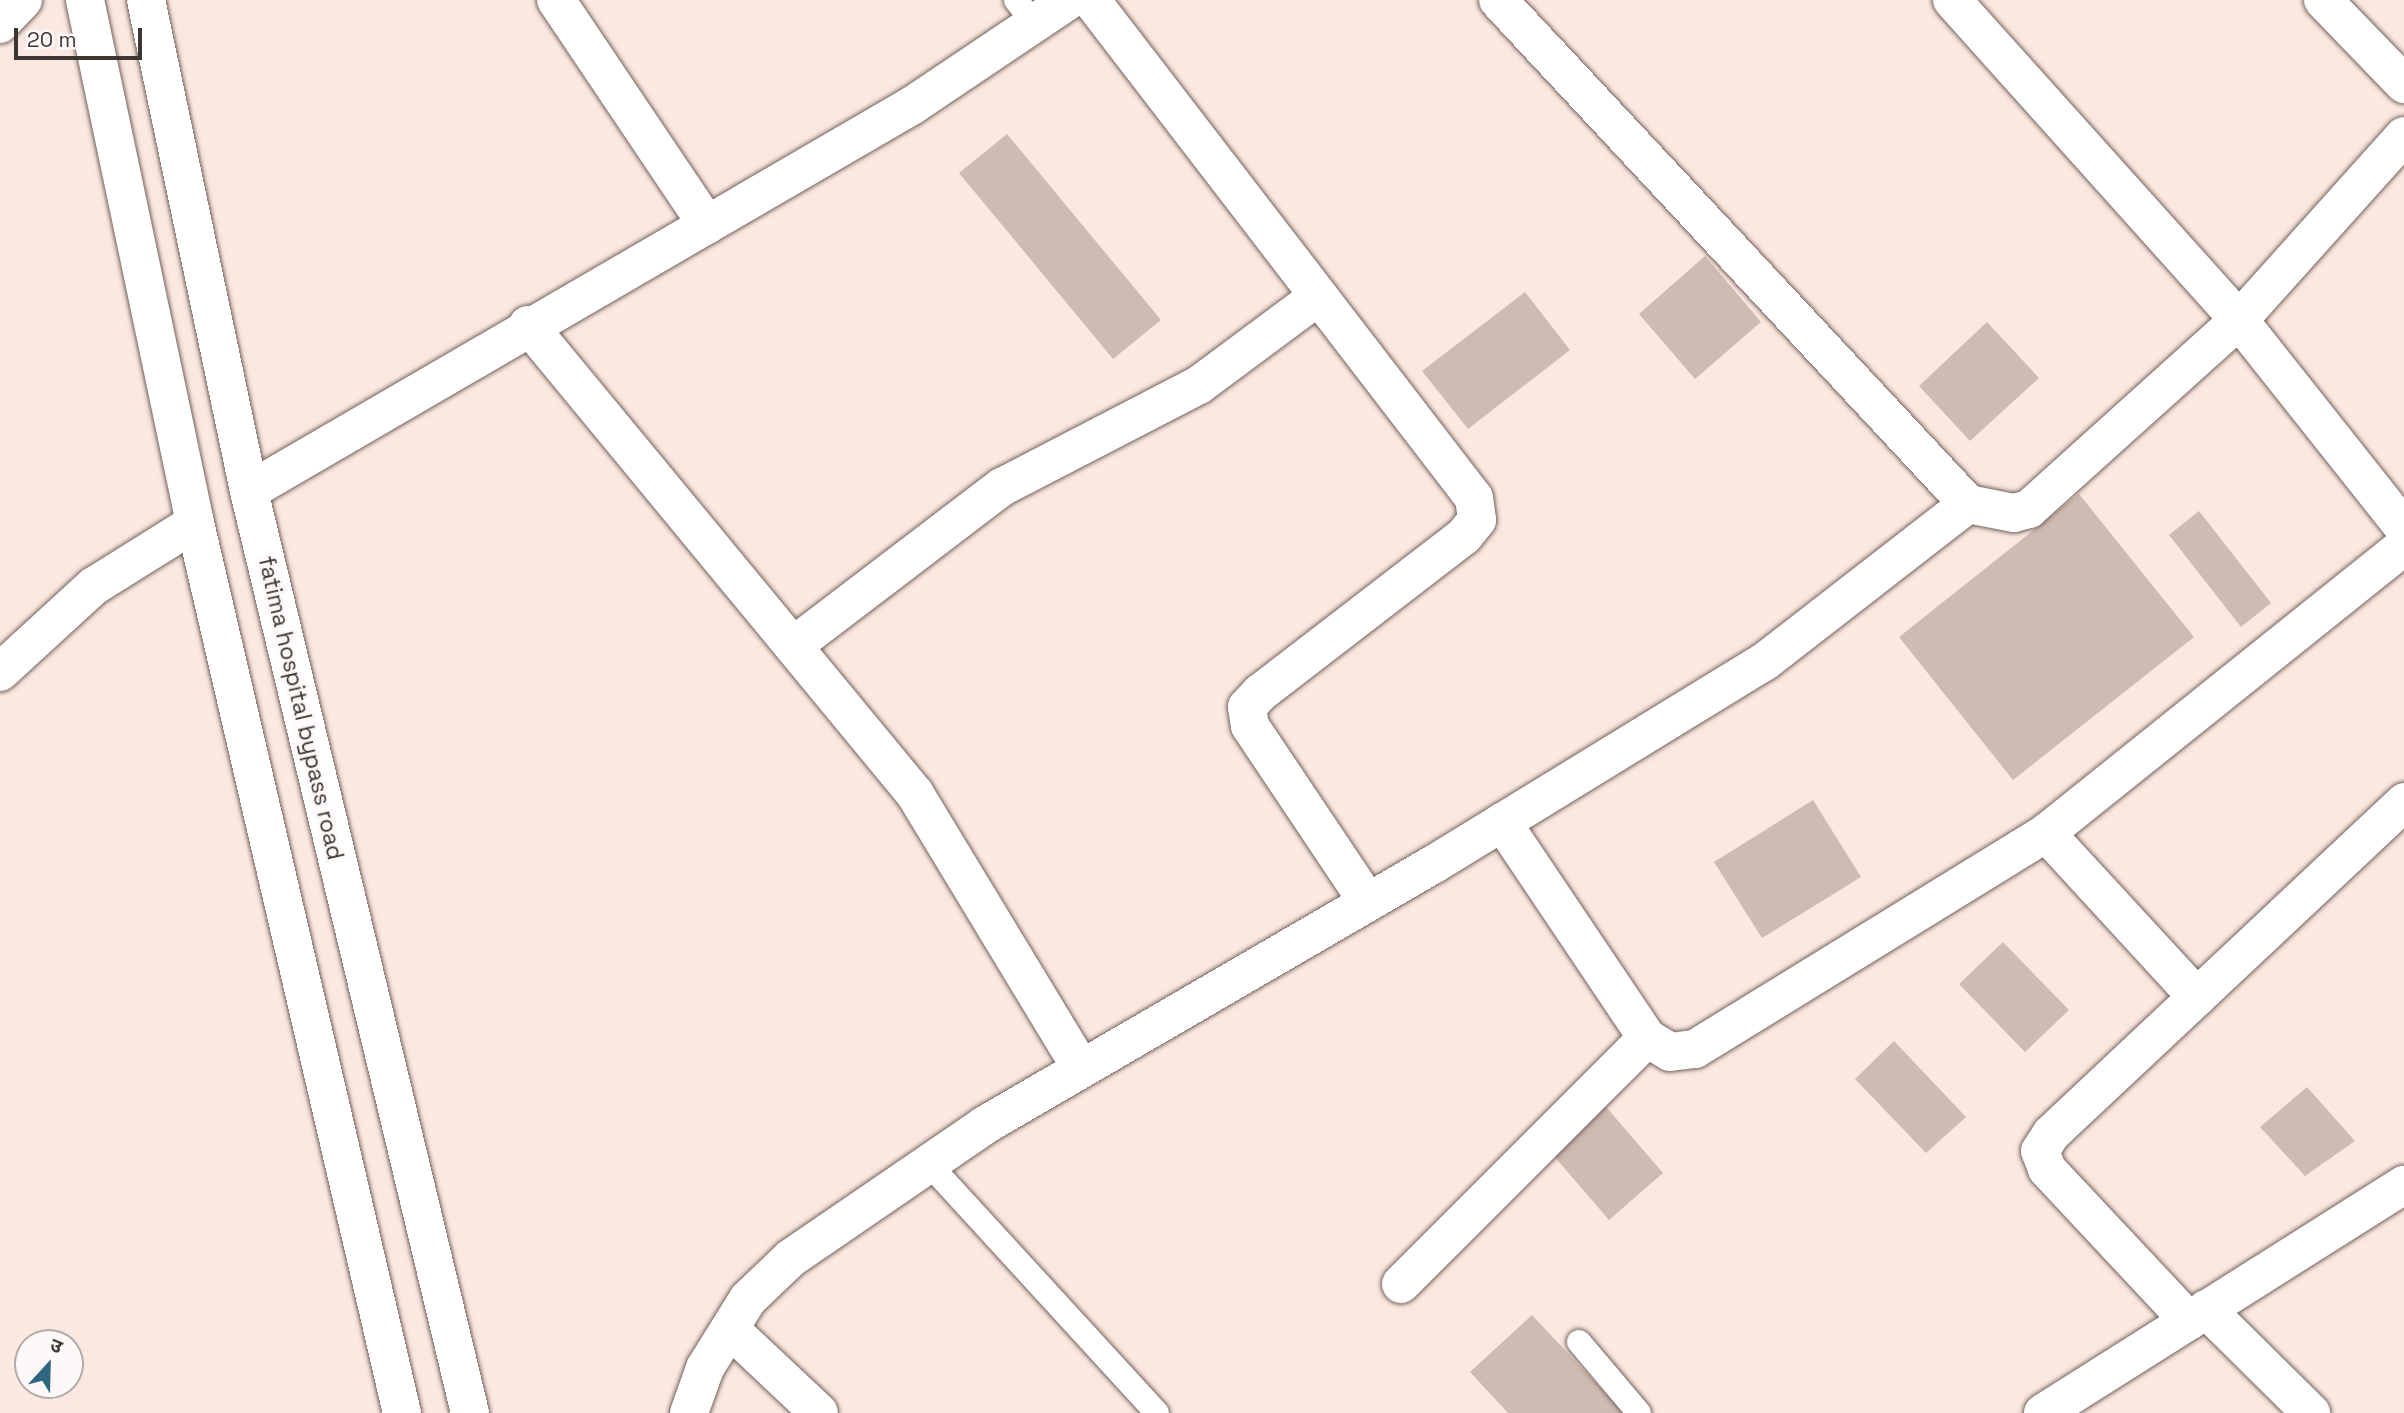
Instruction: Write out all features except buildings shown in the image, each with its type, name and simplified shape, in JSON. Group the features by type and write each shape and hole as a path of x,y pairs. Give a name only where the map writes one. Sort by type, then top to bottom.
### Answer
{"main road":[{"path":"0,24 23,0"},
{"path":"85,0 195,523 401,1413"},
{"name":"fatima hospital bypass road","path":"146,0 249,491 470,1413"},
{"path":"556,0 707,225"},
{"path":"249,491 528,325 913,105 1025,12 1069,0"},
{"path":"1091,0 1474,498 1477,520 1464,536 1260,693 1247,707 1250,726 1368,902"},
{"path":"1498,0 1968,504 2014,513 2029,509 2239,320 2404,136"},
{"path":"1952,0 2239,320 2404,528"},
{"path":"2323,0 2404,84"},
{"path":"793,646 1002,487 1199,385 1319,296"},
{"path":"528,325 915,794 1081,1068"},
{"path":"689,1413 705,1368 748,1299 791,1258 928,1163 1081,1068 1368,902 1764,662 1968,504"},
{"path":"0,673 94,586 195,523"},
{"path":"1502,822 1647,1038 1670,1052 1695,1049 2046,834 2404,546"},
{"path":"2311,1413 2198,1315 2048,1169 2040,1151 2051,1134 2404,802"},
{"path":"2046,834 2197,997"},
{"path":"1401,1284 1647,1038"},
{"path":"2043,1413 2404,1185"},
{"path":"730,1329 820,1413"}],"lane":[{"path":"928,1163 1157,1413"},
{"path":"1579,1342 1639,1413"}]}
